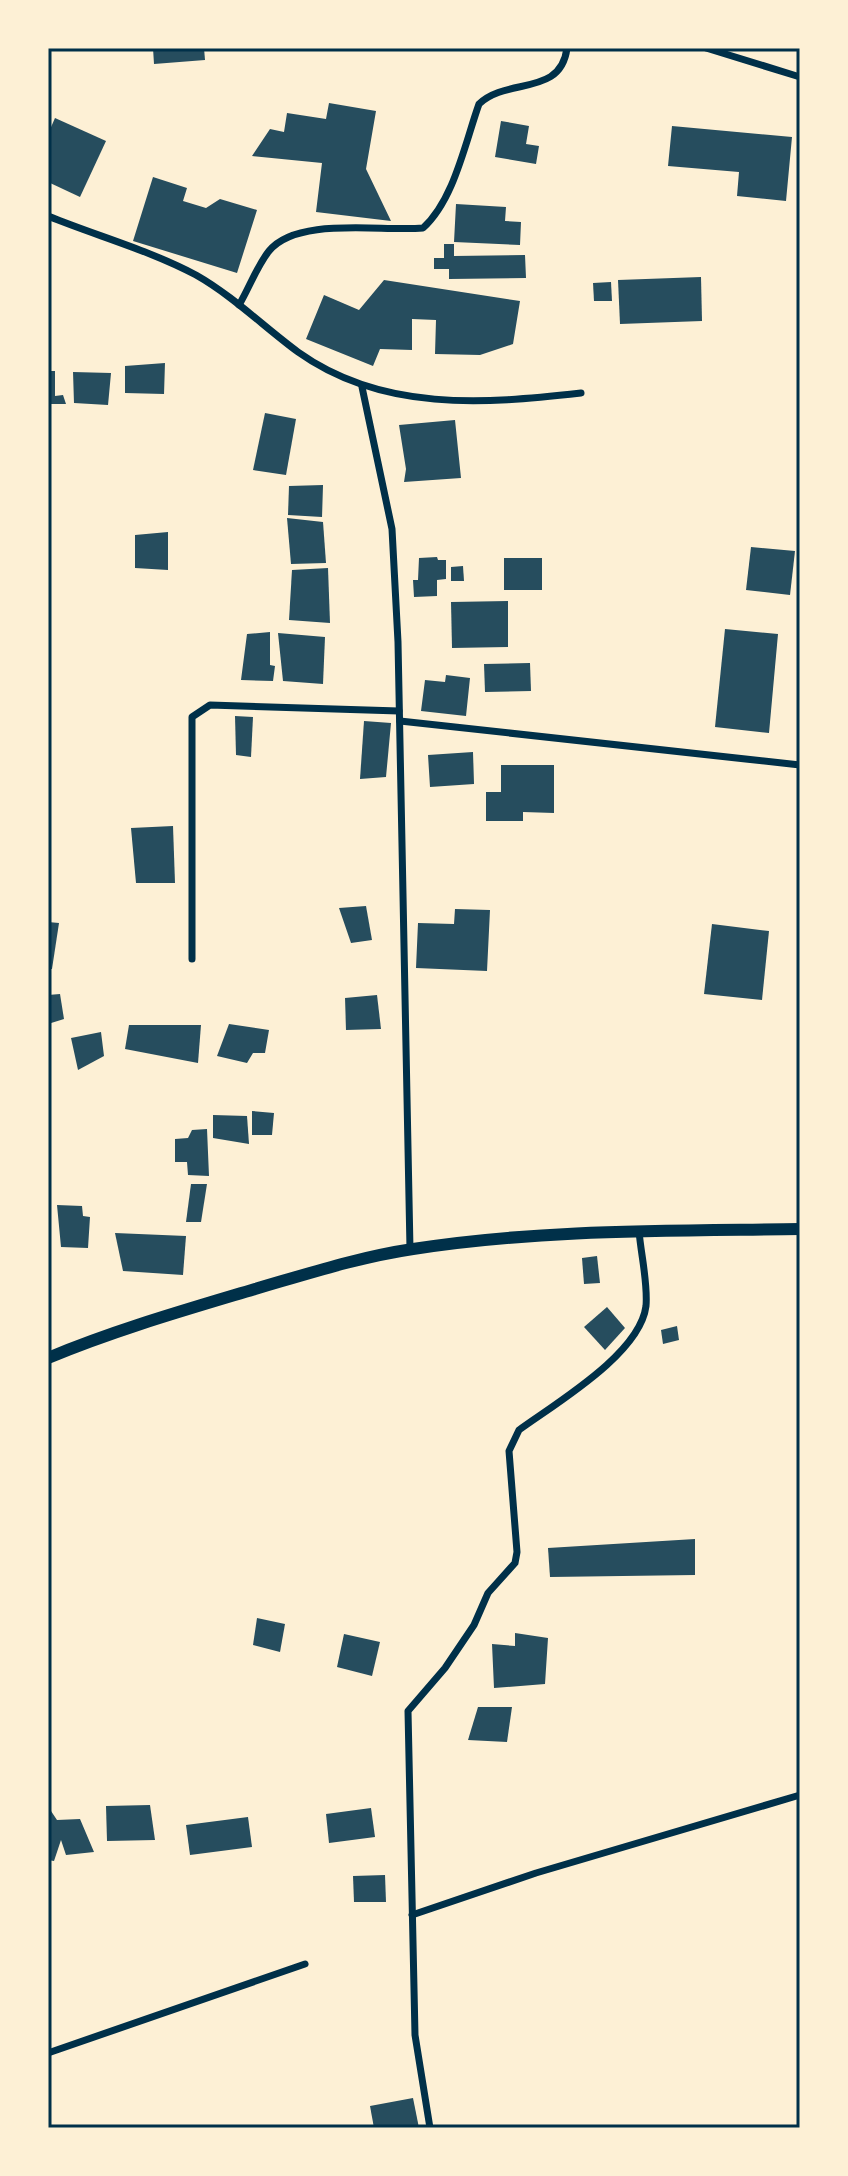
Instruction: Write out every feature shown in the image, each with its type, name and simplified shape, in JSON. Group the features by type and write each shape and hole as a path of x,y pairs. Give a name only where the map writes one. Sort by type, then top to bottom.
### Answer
{"main road":[{"path":"48,1358 102,1336 213,1302 324,1269 410,1249 463,1242 639,1231 800,1229"}],"street":[{"path":"239,305 269,250 286,238 308,231 423,228 434,218 446,193 479,104 489,94 543,83 556,75 566,61 567,48"},
{"path":"706,48 800,77"},
{"path":"48,216 153,255 197,276 299,352 362,387 394,395 457,401 581,393"},
{"path":"362,387 392,529 400,721 410,1249"},
{"path":"192,959 192,717 210,705 399,711"},
{"path":"400,721 800,765"},
{"path":"430,2128 415,2035 408,1711 467,1636 488,1593 515,1563 517,1552 509,1451 512,1439 519,1430 594,1375 639,1329 646,1304 639,1231"},
{"path":"412,1915 536,1873 800,1795"},
{"path":"48,2053 305,1964"}],"building":[{"path":"153,48 204,48 205,60 154,64"},
{"path":"329,103 376,111 366,169 391,221 316,212 322,163 252,156 270,129 284,132 287,113 326,119"},
{"path":"55,118 106,141 80,197 48,182 48,134"},
{"path":"501,121 529,126 526,144 539,146 536,164 495,157"},
{"path":"672,126 792,137 786,201 737,196 739,172 668,166"},
{"path":"153,177 187,188 183,201 206,208 220,199 257,210 237,273 133,241"},
{"path":"456,204 506,207 505,221 521,222 520,245 454,242"},
{"path":"444,244 454,244 454,256 525,255 526,278 449,279 449,269 434,269 434,258 444,258"},
{"path":"701,277 702,321 620,324 618,280"},
{"path":"384,280 520,301 513,344 480,355 435,354 436,320 412,319 412,350 380,349 373,366 306,339 324,295 359,310"},
{"path":"611,282 612,301 594,301 593,283"},
{"path":"165,363 164,394 125,393 125,366"},
{"path":"48,371 55,371 55,396 63,395 66,404 48,404"},
{"path":"73,372 111,373 108,405 74,403"},
{"path":"265,413 296,419 286,475 253,470"},
{"path":"455,420 461,478 404,482 406,469 399,425"},
{"path":"323,485 322,517 288,515 289,486"},
{"path":"287,518 323,522 326,563 291,564"},
{"path":"168,532 168,570 135,568 135,535"},
{"path":"751,547 795,551 790,595 746,590"},
{"path":"437,557 438,560 446,560 446,579 437,580 437,596 414,597 413,580 418,580 419,558"},
{"path":"504,558 542,558 542,590 504,590"},
{"path":"463,566 464,581 451,581 451,567"},
{"path":"328,568 330,623 289,620 292,570"},
{"path":"508,601 508,647 452,648 451,602"},
{"path":"725,629 778,634 769,733 715,727"},
{"path":"270,632 270,665 275,666 273,681 241,680 247,634"},
{"path":"278,633 325,637 323,684 283,681"},
{"path":"530,663 531,691 485,692 484,664"},
{"path":"446,675 470,678 466,716 421,711 425,680 445,682"},
{"path":"235,716 253,717 251,757 236,755"},
{"path":"364,721 391,723 386,777 360,779"},
{"path":"473,752 474,784 430,787 428,755"},
{"path":"501,765 554,765 554,813 523,812 523,821 486,821 486,792 501,792"},
{"path":"173,826 175,883 136,883 131,828"},
{"path":"366,906 372,940 351,943 339,908"},
{"path":"455,909 490,910 487,971 416,968 418,923 454,924"},
{"path":"48,922 59,923 52,969 48,969"},
{"path":"712,924 769,931 762,1000 704,994"},
{"path":"60,994 64,1019 48,1024 48,995"},
{"path":"377,995 381,1029 346,1030 345,998"},
{"path":"229,1024 269,1030 265,1053 253,1053 247,1063 217,1056"},
{"path":"129,1025 201,1025 198,1063 125,1049"},
{"path":"101,1032 104,1056 78,1070 71,1038"},
{"path":"252,1111 274,1113 272,1135 252,1135"},
{"path":"213,1115 247,1116 249,1144 213,1138"},
{"path":"207,1129 209,1176 188,1175 187,1162 175,1162 175,1139 188,1138 192,1130"},
{"path":"191,1184 207,1184 201,1222 186,1222"},
{"path":"57,1205 82,1206 83,1216 90,1217 88,1248 61,1247"},
{"path":"115,1233 186,1236 183,1275 123,1271"},
{"path":"597,1256 600,1283 584,1284 582,1258"},
{"path":"607,1307 625,1328 605,1350 584,1327"},
{"path":"677,1326 679,1340 663,1344 661,1330"},
{"path":"695,1539 695,1575 550,1577 548,1548"},
{"path":"257,1618 285,1624 280,1652 253,1645"},
{"path":"515,1633 548,1638 545,1684 494,1688 492,1644 515,1646"},
{"path":"344,1634 380,1642 372,1676 337,1667"},
{"path":"478,1707 512,1707 507,1742 468,1740"},
{"path":"150,1805 155,1840 107,1841 106,1806"},
{"path":"371,1808 375,1837 329,1843 326,1814"},
{"path":"51,1811 57,1820 80,1819 94,1852 66,1855 61,1840 54,1861 48,1860"},
{"path":"248,1817 252,1847 190,1855 186,1825"},
{"path":"385,1875 386,1902 354,1902 353,1876"},
{"path":"413,2098 419,2128 374,2128 370,2106"}]}
